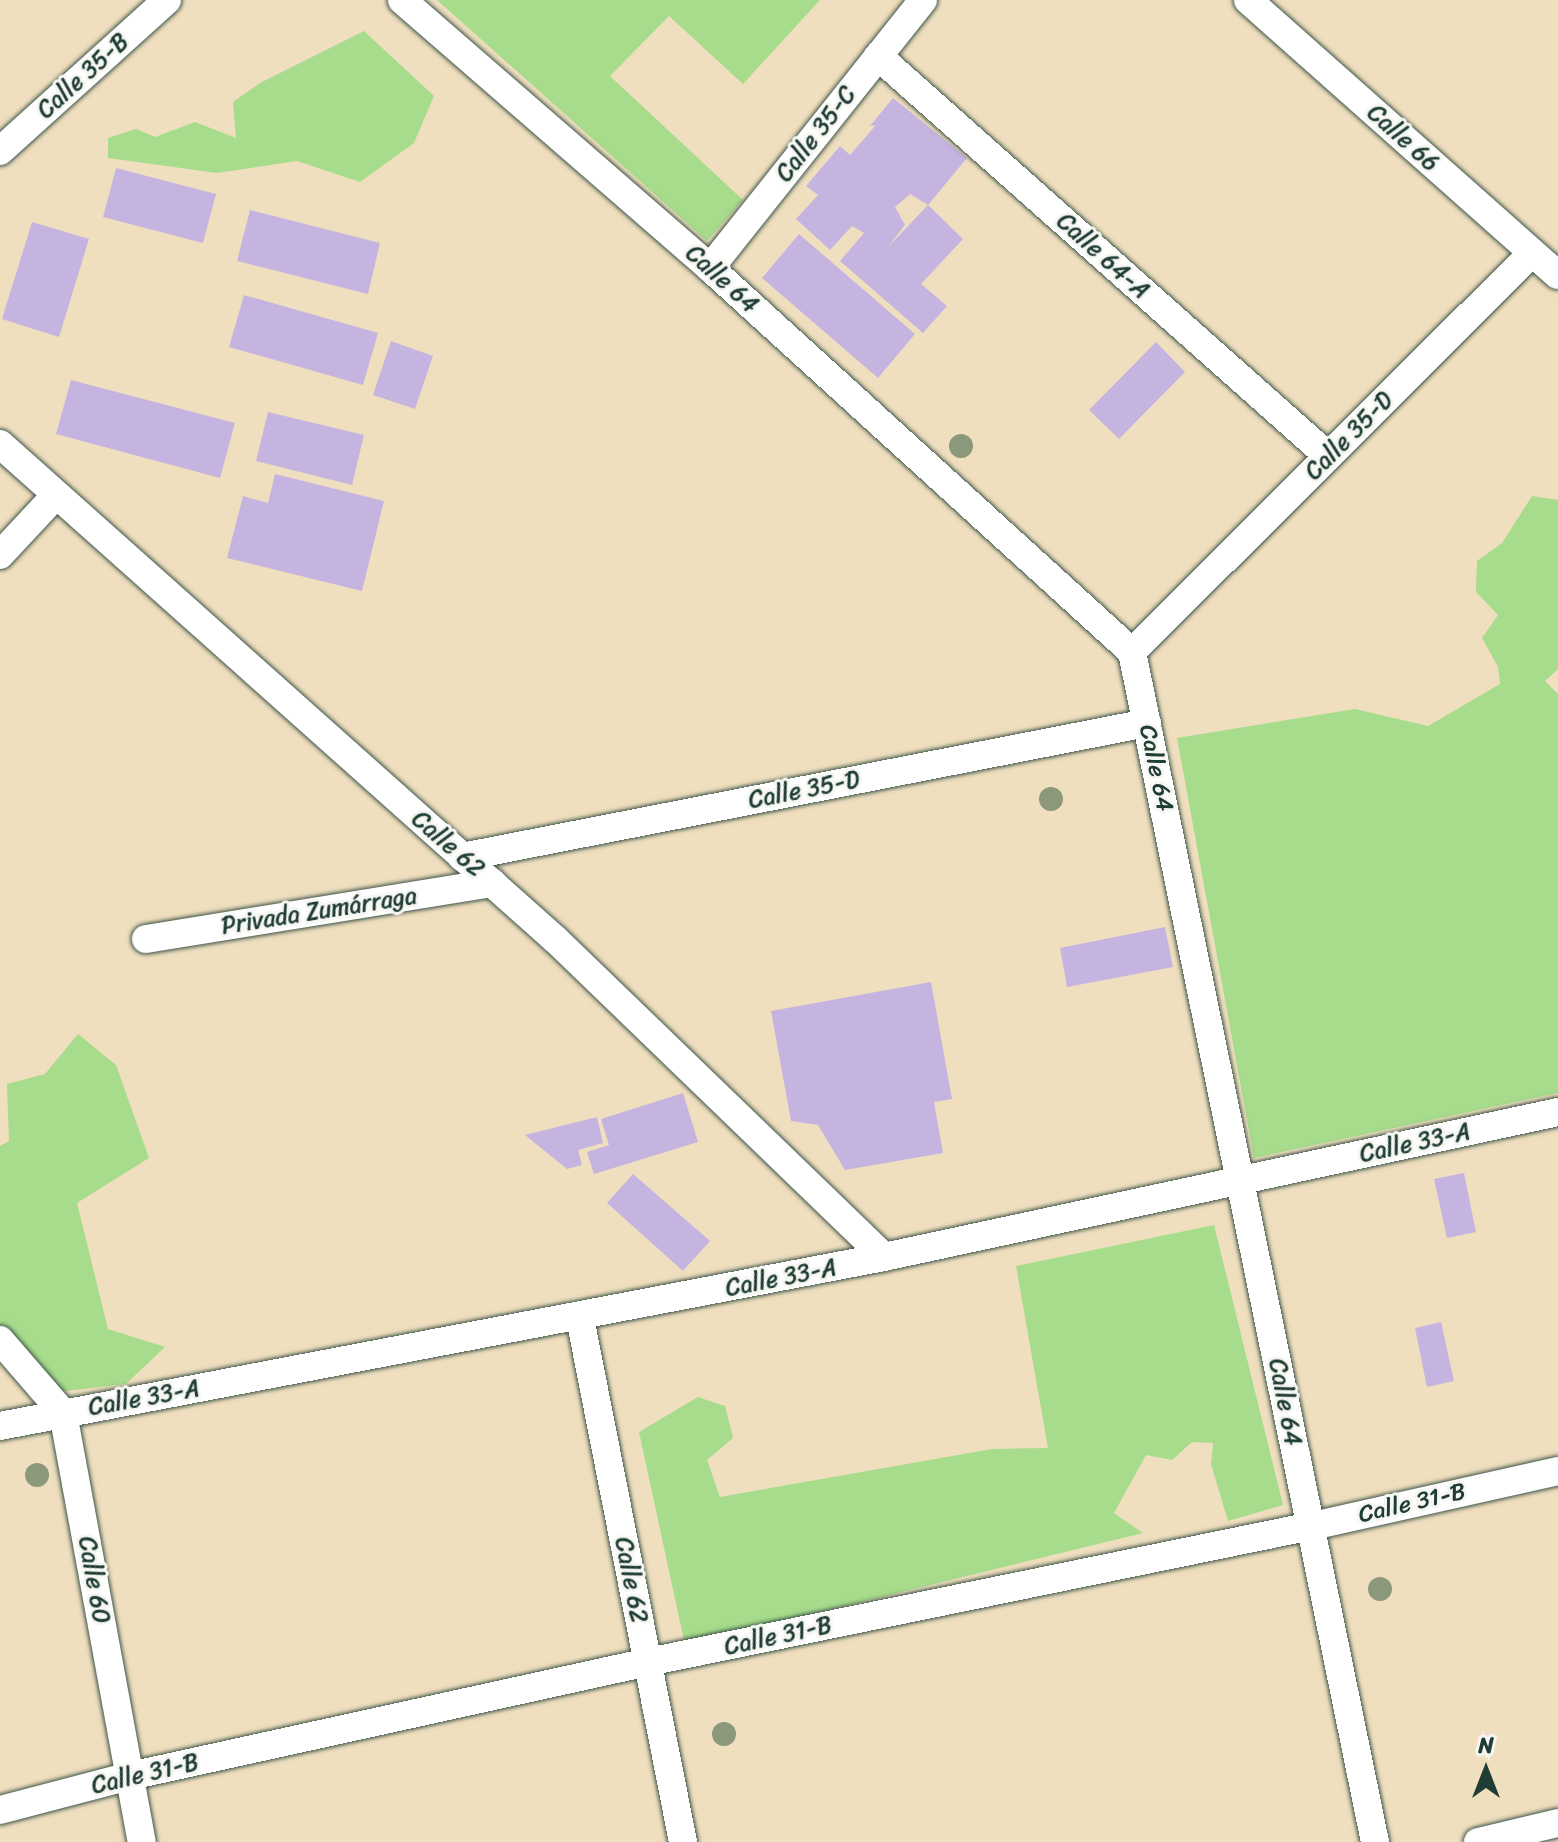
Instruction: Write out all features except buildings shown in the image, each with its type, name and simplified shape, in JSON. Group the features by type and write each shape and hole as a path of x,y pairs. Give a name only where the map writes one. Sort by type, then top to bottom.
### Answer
{"street":[{"name":"Calle 35-B","path":"0,151 167,0"},
{"name":"Calle 64","path":"402,0 710,268 1132,652 1375,1842"},
{"name":"Calle 35-C","path":"710,268 923,0"},
{"name":"Calle 66","path":"1248,0 1558,275"},
{"name":"Calle 64-A","path":"878,56 1328,456"},
{"name":"Calle 35-D","path":"1132,652 1532,253"},
{"name":"Calle 62","path":"0,444 556,940 884,1257"},
{"path":"0,555 55,496"},
{"name":"Calle 35-D","path":"462,857 1147,723"},
{"name":"Privada Zumárraga","path":"146,939 493,883"},
{"name":"Calle 33-A","path":"0,1426 580,1318 884,1257 1558,1112"},
{"name":"Calle 62","path":"580,1318 683,1842"},
{"path":"0,1340 63,1413"},
{"name":"Calle 60","path":"63,1413 142,1842"},
{"name":"Calle 31-B","path":"0,1810 130,1776 648,1662 1312,1526 1558,1471"},
{"path":"1478,1842 1558,1823"}],"green space":[{"path":"437,0 820,0 743,84 669,16 610,76 743,200 707,241"},
{"path":"364,31 434,96 414,143 360,182 297,161 217,173 108,158 108,138 136,129 155,137 195,122 236,138 233,102 260,83"},
{"path":"1532,496 1558,500 1558,669 1545,681 1558,694 1558,1093 1254,1158 1177,738 1355,709 1428,726 1500,684 1498,667 1482,638 1498,615 1476,592 1477,561 1502,543"},
{"path":"78,1034 116,1065 149,1158 77,1203 108,1329 165,1347 126,1384 57,1392 0,1327 0,1146 9,1141 7,1084 45,1074"},
{"path":"1214,1225 1283,1505 1228,1521 1211,1464 1213,1443 1192,1442 1172,1460 1146,1455 1114,1513 1143,1533 685,1645 639,1432 698,1397 725,1406 733,1438 707,1460 720,1497 992,1449 1048,1448 1016,1266"}]}
